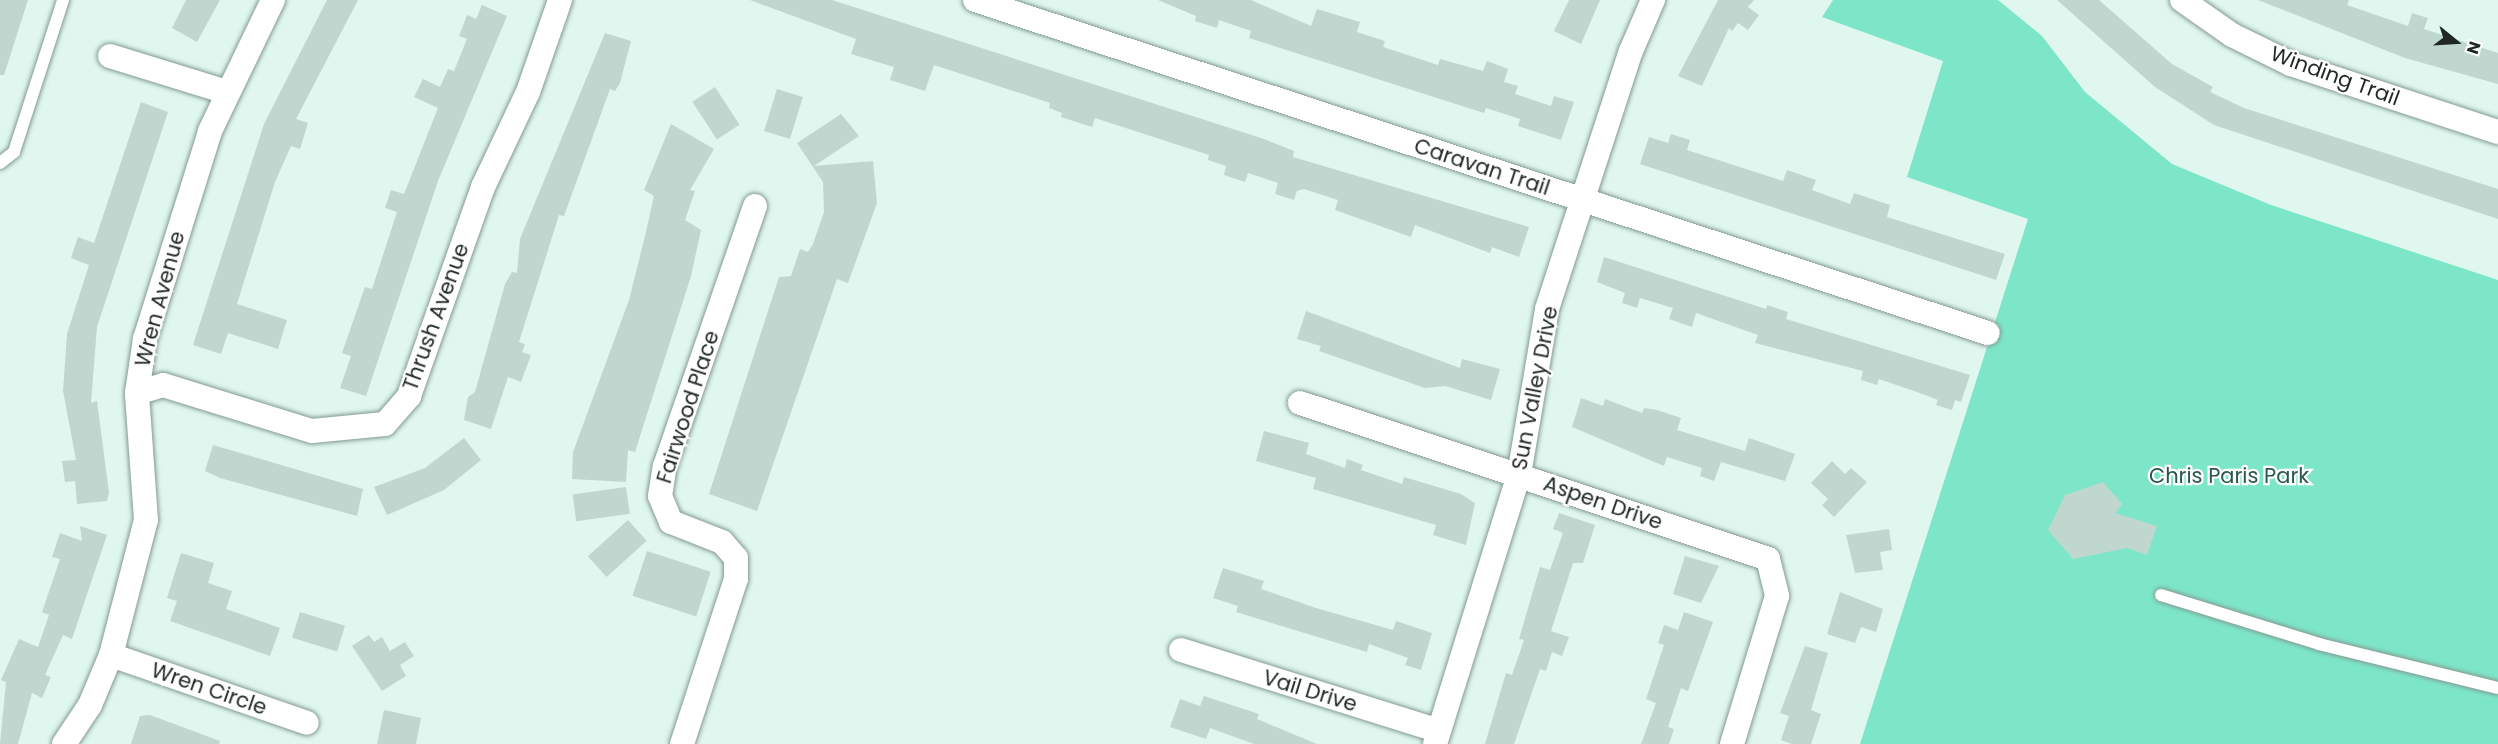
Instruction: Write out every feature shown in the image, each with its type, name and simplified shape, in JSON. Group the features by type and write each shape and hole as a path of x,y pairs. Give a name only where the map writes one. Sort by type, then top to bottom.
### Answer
{"street":[{"name":"Wren Avenue","path":"64,744 90,705 111,655 146,520 137,393 145,339 226,92 273,0"},
{"name":"Thrush Avenue","path":"137,393 163,385 312,431 385,424 409,396 483,187 528,92 560,0"},
{"name":"Caravan Trail","path":"975,0 1988,333"},
{"name":"Sun Valley Drive","path":"1437,738 1519,475 1547,309 1653,0"},
{"name":"Winding Trail","path":"2182,0 2232,35 2290,64 2498,132"},
{"path":"110,56 226,92"},
{"name":"Fairwood Place","path":"682,744 736,579 736,558 722,542 671,522 660,496 665,466 755,206"},
{"name":"Aspen Drive","path":"1300,403 1768,559 1777,596 1732,744"},
{"name":"Vail Drive","path":"1181,650 1437,738"},
{"name":"Wren Circle","path":"111,655 307,723"}],"lane":[{"path":"0,164 14,152 63,0"},
{"path":"2161,595 2319,644 2498,688"}],"green space":[{"name":"Chris Paris Park","path":"1833,0 1998,0 2042,36 2085,92 2172,164 2271,205 2498,280 2498,744 1860,744 2028,219 1907,177 1943,61 1822,17"}],"building":[{"path":"0,0 28,0 4,75 0,75"},
{"path":"186,0 220,0 197,42 172,28"},
{"path":"327,0 358,0 296,119 308,123 300,149 291,146 275,182 237,304 287,320 278,349 228,333 221,354 193,345 264,124"},
{"path":"750,0 832,0 1264,139 1294,151 1293,157 1529,227 1519,257 1492,247 1490,253 1415,225 1411,237 1335,210 1338,200 1304,189 1297,191 1294,200 1275,194 1278,183 1248,173 1245,182 1224,175 1226,166 1208,160 1209,155 1095,118 1092,127 1061,117 1062,113 1049,108 1050,103 934,65 925,91 890,80 894,67 851,54 856,39"},
{"path":"1158,0 1251,0 1311,26 1317,9 1360,22 1357,32 1385,41 1383,47 1438,65 1440,59 1483,71 1487,61 1508,69 1504,82 1518,86 1515,94 1551,106 1554,96 1574,102 1561,140 1518,126 1520,119 1486,108 1484,113 1249,38 1251,31 1219,20 1217,28 1195,21 1196,16"},
{"path":"1569,0 1600,0 1581,44 1554,31"},
{"path":"1718,0 1754,0 1748,7 1759,15 1748,30 1738,23 1732,31 1729,28 1702,86 1678,76"},
{"path":"2057,0 2099,0 2172,64 2213,87 2210,92 2244,108 2498,189 2498,219 2214,125 2155,87"},
{"path":"2258,0 2349,0 2347,5 2408,26 2412,13 2428,18 2424,29 2498,53 2498,84 2405,58"},
{"path":"482,5 507,16 438,181 366,396 340,388 351,356 342,353 365,287 372,289 397,212 385,208 391,190 404,194 438,108 414,97 423,79 440,87 448,69 454,71 467,39 459,36 467,15 476,19"},
{"path":"605,33 631,41 620,83 615,91 610,89 564,216 559,215 519,342 525,344 522,352 531,355 521,382 508,377 491,429 464,420 468,397 475,392 505,284 512,272 517,273 520,239"},
{"path":"715,87 740,125 717,139 692,102"},
{"path":"777,89 803,97 790,139 764,131"},
{"path":"141,102 168,112 97,327 91,403 97,401 109,493 107,501 77,504 75,481 65,482 62,461 76,460 63,391 67,334 89,265 71,258 78,237 94,243"},
{"path":"841,114 859,136 814,166 873,161 877,203 848,283 837,279 757,511 709,494 779,277 791,276 800,249 808,252 824,212 823,182 797,143"},
{"path":"671,124 714,149 690,190 695,191 685,220 701,230 691,276 635,452 628,450 626,482 572,479 573,452 629,300 646,232 654,196 644,190"},
{"path":"1671,134 1690,140 1687,150 1783,181 1787,170 1816,180 1812,190 1850,204 1854,193 1890,205 1887,217 2005,254 1996,280 1640,164 1649,137 1668,143"},
{"path":"1604,257 1766,309 1767,305 1788,312 1786,319 1970,375 1961,402 1955,400 1952,410 1936,405 1938,400 1879,379 1877,385 1861,380 1863,371 1755,343 1758,335 1696,313 1692,327 1669,319 1673,308 1640,298 1637,308 1622,303 1625,293 1597,282"},
{"path":"1306,311 1460,368 1462,359 1500,369 1491,400 1445,386 1425,388 1319,351 1321,346 1297,339"},
{"path":"1581,398 1603,406 1605,399 1642,413 1644,408 1657,410 1681,418 1677,430 1745,451 1749,438 1795,454 1785,481 1721,462 1714,481 1700,476 1702,468 1667,457 1664,466 1572,427"},
{"path":"1264,431 1309,443 1306,454 1345,468 1347,459 1363,465 1361,470 1402,484 1404,477 1461,494 1475,503 1466,545 1433,535 1436,525 1313,489 1316,478 1256,461"},
{"path":"464,438 481,460 444,490 387,515 374,487 425,468"},
{"path":"213,445 363,489 357,516 220,478 205,471"},
{"path":"1832,461 1845,474 1851,468 1867,482 1834,517 1822,505 1828,499 1811,483"},
{"path":"2103,482 2122,504 2115,513 2157,526 2147,555 2127,548 2073,559 2048,530 2065,495"},
{"path":"626,487 630,514 576,521 573,495"},
{"path":"1559,513 1595,525 1583,563 1573,563 1551,631 1569,637 1562,656 1552,652 1546,671 1540,669 1514,744 1485,744 1506,673 1512,675 1524,640 1519,639 1540,567 1550,570 1563,533 1553,529"},
{"path":"628,520 647,541 607,577 588,556"},
{"path":"80,526 107,535 72,639 63,635 45,675 51,677 42,698 32,693 18,744 0,744 6,682 1,680 19,639 38,647 49,615 42,612 60,559 52,557 60,533 82,541"},
{"path":"1889,529 1892,550 1880,552 1883,570 1855,573 1846,535"},
{"path":"647,551 711,572 696,616 632,596"},
{"path":"181,553 214,563 208,583 232,591 226,609 280,628 270,656 170,621 177,601 167,598"},
{"path":"1685,556 1719,566 1701,603 1673,594"},
{"path":"1223,568 1264,581 1261,589 1316,608 1393,630 1396,621 1432,633 1421,670 1405,665 1408,658 1369,644 1367,652 1236,612 1238,606 1213,598"},
{"path":"1840,592 1883,609 1876,632 1861,627 1855,643 1827,634"},
{"path":"300,612 345,626 337,652 292,638"},
{"path":"1684,612 1713,622 1688,691 1681,688 1668,727 1674,729 1669,744 1641,744 1656,703 1646,699 1664,645 1658,643 1664,625 1678,630"},
{"path":"369,635 374,642 382,637 390,651 405,642 414,656 400,665 406,676 382,691 352,646"},
{"path":"1805,646 1828,653 1811,710 1821,714 1811,744 1792,744 1781,740 1789,716 1780,713"},
{"path":"1204,696 1259,714 1257,719 1317,744 1254,744 1210,728 1206,739 1170,727 1180,699 1200,706"},
{"path":"384,710 421,718 416,744 377,744"},
{"path":"150,715 220,741 219,744 131,744 140,716"}]}
